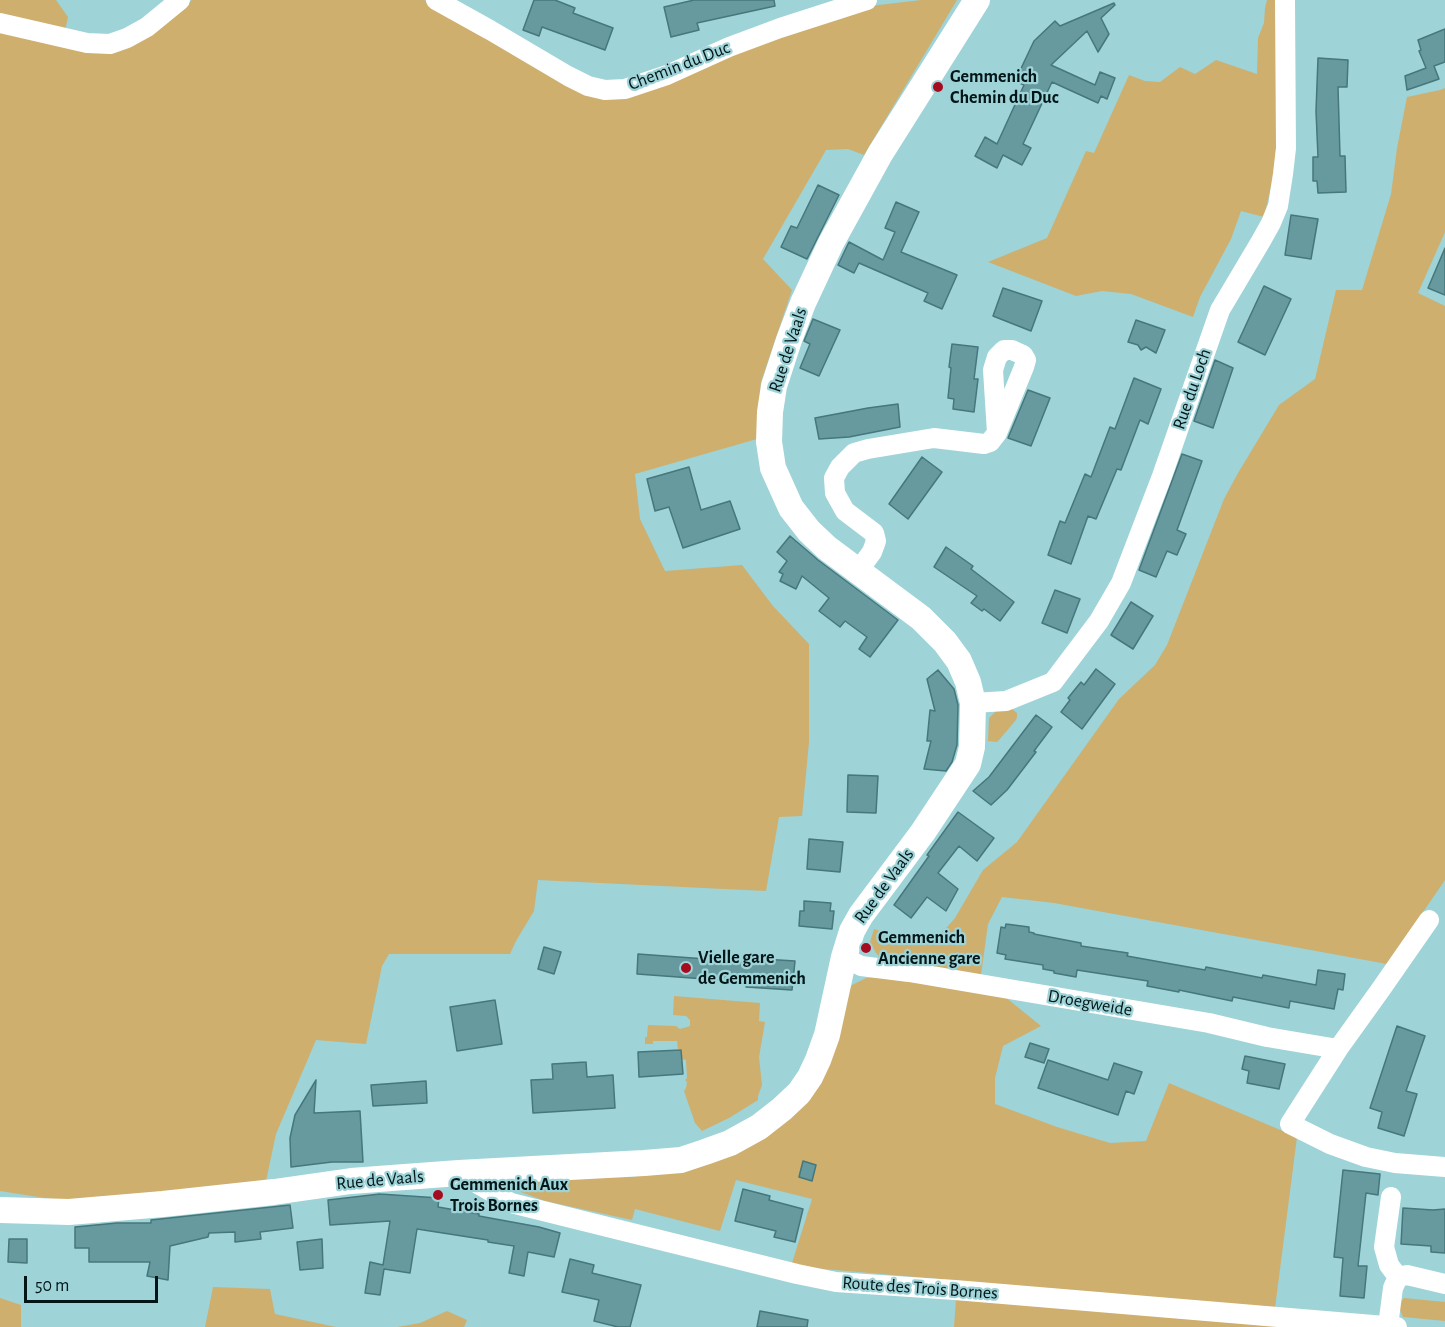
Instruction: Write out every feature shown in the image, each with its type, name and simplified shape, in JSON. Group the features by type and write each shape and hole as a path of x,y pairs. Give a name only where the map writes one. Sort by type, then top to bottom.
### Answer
{"main road":[{"name":"Rue de Vaals","path":"0,1210 69,1212 274,1192 351,1181 681,1160 730,1143 759,1126 799,1093 810,1077 827,1035 852,931 861,915 923,832 968,764 972,747 974,703 959,661 945,642 921,618 827,548 809,531 791,508 773,468 769,442 774,386 800,312 831,243 880,154 977,0"}],"street":[{"path":"0,23 87,43 110,44 147,27 180,0"},
{"name":"Chemin du Duc","path":"436,0 568,76 588,86 605,90 625,89 667,75 729,47 867,0"},
{"name":"Rue du Loch","path":"974,703 1006,701 1053,682 1099,621 1121,583 1162,476 1220,310 1261,241 1278,206 1286,148 1285,0"},
{"path":"858,571 872,552 876,541 874,533 844,511 835,493 834,478 840,467 854,453 934,438 984,444 990,442 997,433"},
{"path":"1429,920 1338,1049 1290,1124 1330,1144 1366,1157 1395,1163 1445,1167"},
{"name":"Droegweide","path":"844,957 861,966 909,972 1198,1021 1267,1037 1338,1049"},
{"name":"Route des Trois Bornes","path":"459,1173 511,1203 797,1275 836,1282 1393,1327"},
{"path":"1391,1197 1384,1247 1389,1265 1398,1277"},
{"path":"1393,1327 1392,1288 1398,1277 1407,1275 1445,1284"}],"shaded area":[{"path":"0,0 56,0 68,17 64,35 0,20"},
{"path":"192,0 424,0 582,92 732,53 870,6 921,0 957,0 864,155 848,149 826,150 763,259 792,290 761,382 757,439 635,474 640,519 665,571 742,565 773,606 809,644 809,742 802,816 779,817 766,891 538,880 534,911 510,954 389,954 382,966 366,1044 316,1040 276,1134 266,1181 64,1201 0,1191 0,28 88,50 168,20"},
{"path":"1267,0 1281,0 1278,156 1264,217 1241,211 1231,239 1200,297 1193,317 1131,294 1102,291 1076,296 988,262 1047,238 1086,151 1094,153 1129,75 1145,81 1160,82 1180,67 1195,74 1216,60 1257,74 1258,38 1264,23"},
{"path":"1445,88 1445,232 1418,293 1445,306 1445,880 1387,964 1054,903 1002,897 988,924 981,975 881,958 870,942 874,929 907,940 921,940 938,935 948,926 983,870 1017,842 1119,699 1155,665 1167,645 1224,499 1238,473 1279,405 1315,379 1336,290 1362,290 1391,194 1407,97"},
{"path":"1011,708 1017,713 1016,720 997,742 988,741 989,718 997,710"},
{"path":"880,977 1004,996 1041,1026 1003,1046 995,1078 995,1104 1057,1127 1110,1143 1146,1141 1169,1083 1297,1137 1275,1308 812,1268 792,1263 812,1199 736,1180 720,1231 635,1209 632,1220 545,1201 521,1192 517,1185 522,1180 631,1177 686,1168 768,1133 852,985 866,978"},
{"path":"674,996 760,1003 759,1021 765,1022 759,1057 762,1085 758,1100 702,1131 695,1123 684,1091 687,1082 685,1080 687,1078 686,1060 682,1059 677,1041 653,1041 653,1044 645,1044 648,1025 676,1026 680,1029 690,1026 690,1020 686,1016 673,1015"},
{"path":"213,1287 270,1289 275,1314 336,1327 205,1327"},
{"path":"0,1298 21,1305 21,1327 0,1327"},
{"path":"1404,1298 1445,1302 1445,1321 1403,1317 1398,1305"},
{"path":"956,1300 1190,1316 1303,1327 954,1327"},
{"path":"447,1311 467,1320 464,1327 397,1327 420,1323"}],"building":[{"path":"534,0 555,0 575,8 573,13 613,28 605,50 542,27 539,36 523,30"},
{"path":"694,0 774,0 775,6 697,23 699,30 671,37 664,7"},
{"path":"1114,3 1115,5 1101,18 1109,34 1098,52 1087,31 1051,65 1095,85 1100,72 1115,78 1107,99 1101,96 1098,103 1052,82 1023,144 1031,148 1022,165 1003,155 997,168 975,156 985,137 997,144 1024,85 1015,81 1034,41 1055,21 1060,26"},
{"path":"1445,29 1445,62 1434,66 1439,79 1407,90 1405,76 1426,68 1419,51 1421,50 1418,40"},
{"path":"1318,58 1348,60 1347,87 1338,87 1340,156 1345,156 1346,192 1318,193 1317,181 1313,181 1313,157 1318,157 1316,111"},
{"path":"818,185 839,195 807,259 781,247 791,226 797,228"},
{"path":"896,202 919,212 901,252 957,275 942,309 924,301 928,293 859,263 854,273 838,265 849,242 883,260 895,232 885,228"},
{"path":"1291,215 1318,219 1311,259 1285,255"},
{"path":"1445,248 1445,295 1428,288"},
{"path":"1264,286 1291,299 1265,355 1238,342"},
{"path":"1003,288 1042,301 1031,331 993,316"},
{"path":"813,319 840,330 819,376 800,368 810,344 804,341"},
{"path":"1136,320 1165,330 1156,353 1146,347 1141,350 1138,345 1128,342"},
{"path":"952,344 978,347 974,379 978,379 974,412 953,409 954,399 948,398"},
{"path":"1215,360 1233,368 1213,428 1194,421"},
{"path":"1134,378 1161,389 1148,424 1140,420 1121,470 1117,469 1096,519 1088,516 1071,564 1048,555 1060,521 1065,523 1085,474 1091,477 1110,427 1115,429"},
{"path":"1028,390 1050,398 1031,446 1008,438"},
{"path":"898,404 900,427 849,437 819,439 815,418"},
{"path":"1182,454 1202,461 1177,530 1186,534 1177,555 1167,551 1156,577 1139,570"},
{"path":"922,457 942,472 908,519 889,504"},
{"path":"689,467 701,510 730,501 740,529 683,548 669,507 655,511 647,479"},
{"path":"790,536 898,620 870,657 859,649 867,637 845,621 840,627 819,611 829,598 802,576 796,589 780,581 783,574 779,572 787,561 777,552"},
{"path":"946,547 973,566 971,569 1014,602 1000,621 971,603 977,596 934,567"},
{"path":"1055,590 1080,599 1067,633 1042,623"},
{"path":"1131,602 1153,616 1133,649 1111,635"},
{"path":"1096,669 1115,684 1082,729 1061,712 1070,700 1068,698 1081,682 1084,685"},
{"path":"938,670 954,689 958,705 957,745 952,762 946,771 924,769 931,741 927,741 930,710 935,711 927,679"},
{"path":"1036,715 1052,727 1007,790 991,805 973,791 989,777"},
{"path":"848,775 878,776 876,813 847,812"},
{"path":"958,812 994,838 977,861 959,846 938,873 958,889 946,911 927,897 911,918 894,905"},
{"path":"809,839 843,842 840,872 807,869"},
{"path":"804,901 831,903 830,911 834,911 832,929 799,926 800,911 804,911"},
{"path":"1006,924 1029,927 1029,932 1034,934 1081,943 1081,946 1128,953 1127,956 1205,970 1206,967 1262,978 1263,975 1316,985 1318,970 1345,974 1343,990 1338,989 1334,1009 1290,1001 1289,1008 1233,997 1232,1001 1179,990 1179,992 1147,986 1148,981 1077,970 1076,977 1054,973 1054,971 1043,969 1043,965 1005,959 1006,955 997,953 1001,927 1005,928"},
{"path":"544,947 561,952 554,974 538,969"},
{"path":"638,954 747,962 747,958 795,961 792,990 746,987 746,982 637,974"},
{"path":"495,1000 502,1044 457,1051 450,1007"},
{"path":"1397,1026 1425,1036 1406,1091 1417,1094 1404,1136 1378,1128 1382,1112 1370,1108"},
{"path":"1030,1043 1049,1049 1044,1063 1025,1057"},
{"path":"681,1050 683,1074 639,1077 638,1052"},
{"path":"1245,1056 1285,1064 1279,1089 1247,1083 1249,1071 1242,1069"},
{"path":"1048,1060 1108,1080 1114,1063 1142,1072 1134,1094 1126,1091 1118,1115 1038,1088"},
{"path":"586,1062 587,1077 613,1075 615,1108 533,1113 531,1080 553,1079 552,1064"},
{"path":"316,1080 314,1113 360,1111 363,1162 332,1162 291,1167 290,1138 295,1115"},
{"path":"426,1081 427,1103 373,1106 371,1085"},
{"path":"803,1161 816,1165 812,1181 799,1177"},
{"path":"1343,1170 1380,1174 1378,1195 1366,1193 1358,1266 1367,1266 1364,1298 1340,1296 1343,1258 1334,1257"},
{"path":"743,1189 770,1196 769,1200 803,1209 795,1242 774,1237 776,1231 735,1221"},
{"path":"380,1194 439,1198 438,1207 560,1233 554,1257 528,1252 524,1276 509,1273 514,1246 417,1229 410,1273 384,1269 380,1295 365,1293 370,1262 383,1265 390,1221 330,1225 328,1200"},
{"path":"290,1205 293,1228 260,1232 261,1239 235,1242 235,1232 209,1233 208,1237 170,1246 168,1280 147,1276 150,1262 89,1262 89,1248 75,1248 75,1227 151,1223 151,1220"},
{"path":"1403,1208 1445,1209 1445,1253 1431,1252 1431,1246 1401,1244"},
{"path":"9,1239 27,1239 27,1263 8,1262"},
{"path":"322,1239 323,1268 300,1270 297,1242"},
{"path":"570,1259 594,1265 592,1273 641,1285 630,1327 618,1327 594,1321 599,1300 562,1292"},
{"path":"760,1311 808,1320 807,1327 757,1327"}],"place":[{"name":"Gemmenich Chemin du Duc","path":"938,87"},
{"name":"Gemmenich Ancienne gare","path":"866,948"},
{"name":"Vielle gare de Gemmenich","path":"686,968"},
{"name":"Gemmenich Aux Trois Bornes","path":"438,1195"}]}
